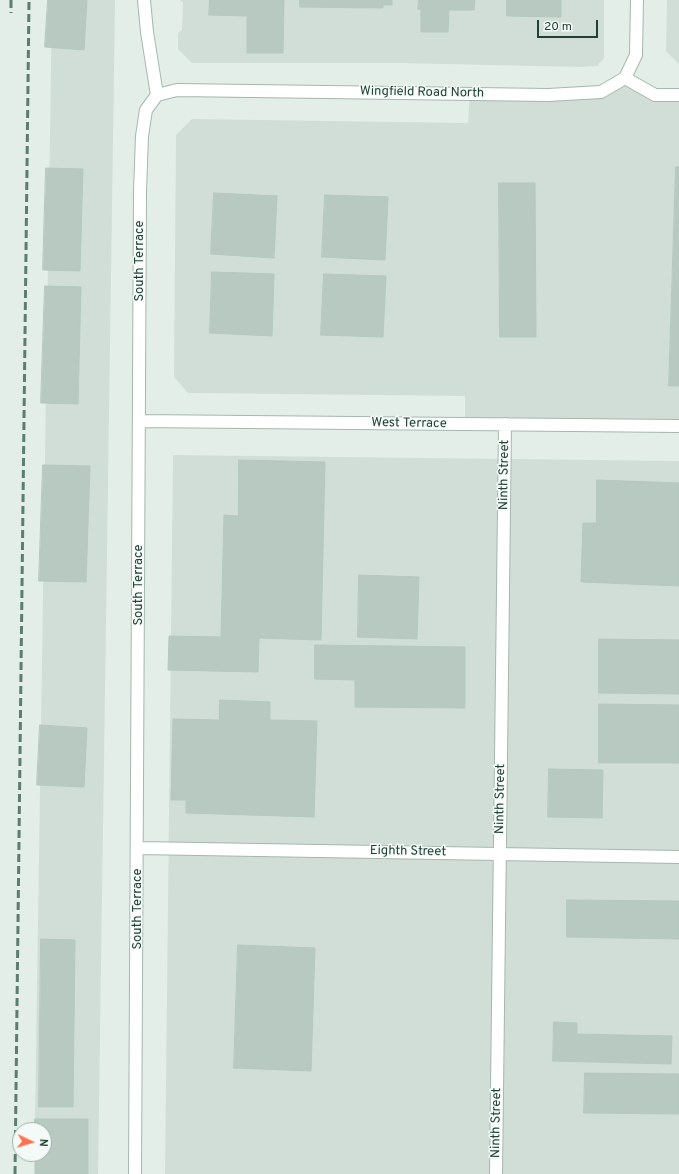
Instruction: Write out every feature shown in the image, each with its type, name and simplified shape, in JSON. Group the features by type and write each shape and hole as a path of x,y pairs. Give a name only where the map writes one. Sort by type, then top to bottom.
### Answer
{"street":[{"path":"144,0 147,32 157,95"},
{"path":"637,0 636,55 625,78 655,95 679,95"},
{"name":"Wingfield Road North","path":"157,95 177,90 548,94 602,92 625,78"},
{"name":"South Terrace","path":"135,1174 142,136 146,110 157,95"},
{"name":"West Terrace","path":"139,421 679,426"},
{"name":"Ninth Street","path":"496,1174 505,424"},
{"name":"Eighth Street","path":"138,848 679,857"}],"shaded area":[{"path":"52,0 115,0 98,1174 35,1174 35,1162 52,1162 52,1122 35,1122"},
{"path":"180,0 604,0 604,58 597,66 581,67 399,63 192,63 178,49 178,33 182,30 183,3"},
{"path":"667,0 679,0 679,64 666,51"},
{"path":"625,78 655,95 679,95 679,426 465,424 465,396 188,393 174,377 176,135 192,119 468,123 470,94 601,92"},
{"path":"173,455 679,461 679,1174 165,1174"}],"building":[{"path":"48,0 87,0 84,50 45,47"},
{"path":"210,0 284,0 283,53 247,53 247,16 209,15"},
{"path":"300,0 392,0 392,5 383,5 383,8 300,7"},
{"path":"419,0 475,0 474,10 449,10 448,32 421,32 421,10 418,9"},
{"path":"507,0 561,0 561,17 507,16"},
{"path":"676,167 679,167 679,386 669,386"},
{"path":"46,168 83,169 80,271 43,270"},
{"path":"499,183 535,183 536,337 500,337"},
{"path":"214,193 277,196 274,258 211,254"},
{"path":"325,195 388,197 385,260 322,257"},
{"path":"212,272 274,274 272,336 210,333"},
{"path":"324,274 386,276 383,337 321,335"},
{"path":"45,286 81,287 78,404 41,403"},
{"path":"239,460 325,462 321,640 259,638 258,672 168,670 169,636 221,637 224,515 238,516"},
{"path":"43,465 90,466 86,582 39,581"},
{"path":"597,480 679,483 679,586 581,582 583,523 596,523"},
{"path":"359,575 419,577 417,639 358,637"},
{"path":"599,639 679,640 679,694 599,693"},
{"path":"315,645 465,647 465,708 355,707 355,680 315,679"},
{"path":"220,700 270,702 270,720 317,721 314,817 186,813 186,800 171,800 173,719 219,720"},
{"path":"599,704 679,705 679,763 599,763"},
{"path":"40,725 87,728 84,787 37,785"},
{"path":"549,769 603,770 602,818 548,817"},
{"path":"567,900 679,901 679,939 567,937"},
{"path":"41,939 75,940 73,1107 39,1107"},
{"path":"238,945 315,948 311,1071 234,1068"},
{"path":"554,1022 577,1023 577,1034 672,1036 671,1064 553,1061"},
{"path":"585,1073 679,1074 679,1114 584,1113"},
{"path":"35,1119 88,1119 88,1174 35,1174 35,1162 52,1162 52,1122 35,1122"}],"railway":[{"path":"11,0 11,13"},
{"path":"15,1174 29,0"}]}
